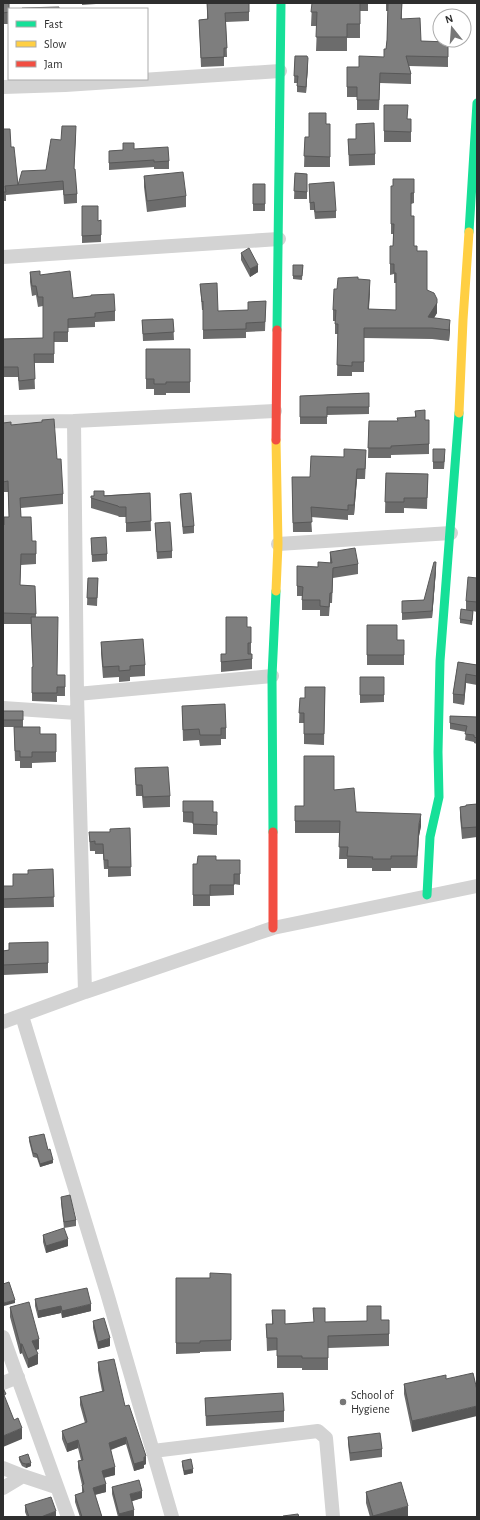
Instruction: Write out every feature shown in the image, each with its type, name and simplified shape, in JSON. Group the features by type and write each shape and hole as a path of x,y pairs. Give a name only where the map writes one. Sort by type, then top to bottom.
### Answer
{"street":[{"path":"274,928 272,676 278,544 275,411 279,239 281,3"},
{"path":"148,79 280,71"},
{"path":"3,87 137,80"},
{"path":"427,895 430,837 439,797 438,752 440,661 459,419 463,320 475,153 477,103"},
{"path":"3,257 279,239"},
{"path":"3,422 74,421 275,411"},
{"path":"74,421 77,713 85,992"},
{"path":"278,544 451,533"},
{"path":"77,694 272,676"},
{"path":"3,708 77,713"},
{"path":"3,1022 85,992 274,928 427,895 477,886"},
{"path":"22,1016 107,1293 172,1517"},
{"path":"3,1337 68,1517"},
{"path":"3,1383 18,1378"},
{"path":"153,1451 318,1431 326,1438 333,1517"},
{"path":"3,1468 56,1487"},
{"path":"3,1488 23,1476"}],"building":[{"path":"3,3 9,3 8,12 3,13"},
{"path":"207,3 249,3 249,12 225,13 227,48 224,48 224,57 201,58 199,20 208,19"},
{"path":"312,3 360,3 360,24 347,24 347,37 316,37 317,12 311,12"},
{"path":"388,3 402,3 401,19 420,18 421,41 432,41 432,48 448,48 448,57 406,56 411,74 380,73 379,100 357,100 357,87 347,87 347,67 359,67 359,56 384,57 384,49 386,49"},
{"path":"59,7 59,8 22,8"},
{"path":"295,56 307,56 308,58 306,87 297,86 298,76 294,76"},
{"path":"384,105 408,105 407,119 411,119 411,132 384,131"},
{"path":"309,113 326,113 326,124 330,124 330,157 304,156 305,137 309,137"},
{"path":"374,123 375,154 349,155 348,139 356,139 356,124"},
{"path":"62,126 76,126 74,169 77,194 64,195 63,181 18,185 22,171 46,170 51,139 61,140"},
{"path":"3,129 10,129 11,147 14,147 18,185 5,186 6,192 3,192"},
{"path":"123,143 134,143 134,149 168,147 169,161 154,162 154,160 109,163 109,151 123,150"},
{"path":"183,172 186,196 147,201 144,176"},
{"path":"295,173 307,174 307,192 294,191"},
{"path":"393,179 414,179 414,193 411,193 411,216 414,216 414,246 417,246 417,251 427,251 427,290 434,293 437,299 437,303 428,317 450,320 449,330 432,328 364,328 364,362 352,362 352,366 337,365 338,324 335,324 336,310 333,310 334,289 337,289 338,278 358,277 358,279 370,280 368,309 396,310 396,273 394,273 394,264 390,264 390,246 393,246 394,224 391,224 391,186 393,186"},
{"path":"334,182 336,211 315,212 314,202 310,203 309,184"},
{"path":"253,184 265,184 265,204 253,204"},
{"path":"82,206 98,206 98,221 101,220 101,235 82,236"},
{"path":"249,248 258,265 250,269 241,253"},
{"path":"293,265 303,265 302,276 293,276"},
{"path":"40,271 40,275 70,271 73,298 91,295 114,294 115,311 95,313 95,317 68,319 68,332 54,332 54,354 34,354 35,379 19,381 18,367 3,367 3,339 43,338 43,297 38,297 36,286 32,286 30,272"},
{"path":"217,283 218,311 248,310 248,302 266,301 265,322 246,323 246,329 203,330 203,301 202,302 200,284"},
{"path":"173,319 174,332 143,334 142,320"},
{"path":"146,349 190,349 190,382 166,382 166,384 154,384 154,379 146,379"},
{"path":"369,393 369,407 327,407 327,417 300,417 300,396"},
{"path":"425,410 425,420 429,420 429,444 391,446 391,448 368,448 369,421 398,421 397,418 416,417 415,411"},
{"path":"54,419 57,459 61,459 63,494 20,498 21,517 31,517 32,541 36,541 36,554 21,554 20,585 35,586 36,614 3,613 3,525 4,517 9,517 8,481 3,482 3,423 11,422 11,425 42,422 42,420"},
{"path":"344,449 366,450 365,469 357,469 354,505 348,505 348,510 311,507 312,522 293,523 292,477 310,477 311,456 344,457"},
{"path":"433,449 445,449 444,462 433,462"},
{"path":"386,473 428,474 427,498 404,498 404,502 385,502"},
{"path":"94,491 104,491 104,496 150,493 151,521 126,523 126,507 119,507 91,498 91,496 94,496"},
{"path":"191,493 194,526 183,527 180,494"},
{"path":"170,522 172,551 157,552 155,523"},
{"path":"106,537 107,554 92,555 91,538"},
{"path":"355,548 358,564 333,568 332,593 330,593 329,607 320,606 320,600 302,600 303,587 297,586 297,566 318,567 318,562 332,563 330,552"},
{"path":"434,562 436,562 432,611 402,613 402,601 424,600"},
{"path":"468,577 477,578 477,602 466,601"},
{"path":"88,578 98,578 97,598 87,598"},
{"path":"461,609 473,611 472,621 460,619"},
{"path":"31,617 58,617 57,675 65,675 65,687 57,687 57,693 32,693 33,667"},
{"path":"226,617 247,617 247,627 251,627 251,643 248,643 248,654 252,654 252,659 221,662 221,654 226,654"},
{"path":"367,625 397,625 397,640 404,640 404,655 367,655"},
{"path":"143,639 145,665 130,666 130,670 119,671 119,666 103,667 101,642"},
{"path":"458,662 477,665 477,676 466,674 464,695 453,694"},
{"path":"360,677 384,677 384,695 360,695"},
{"path":"305,687 325,687 324,734 304,734 304,713 299,713 300,698 305,698"},
{"path":"225,704 226,728 221,728 221,735 200,735 199,729 183,730 182,706"},
{"path":"3,711 23,711 23,720 3,720"},
{"path":"450,716 477,717 477,738 474,737 474,735 465,734 467,726 450,723"},
{"path":"14,727 40,727 40,734 56,734 56,752 32,752 32,757 20,757 20,751 15,751"},
{"path":"304,756 334,756 334,790 354,788 356,812 421,814 417,856 391,856 391,859 372,859 373,857 347,856 348,847 339,847 340,821 295,821 295,806 304,806"},
{"path":"168,767 170,796 143,797 142,785 136,785 135,768"},
{"path":"183,801 213,801 213,812 217,812 217,825 193,824 193,812 183,812"},
{"path":"477,804 477,827 462,828 460,807"},
{"path":"130,828 131,867 108,867 108,860 104,860 103,844 95,844 95,841 90,842 89,832 110,832 110,829"},
{"path":"198,856 216,856 216,860 240,860 240,874 234,874 234,885 210,885 210,895 193,895 193,864 197,864"},
{"path":"53,869 54,897 3,899 3,886 13,886 13,874 28,874 28,870"},
{"path":"48,942 48,963 3,965 3,951 9,950 9,943"},
{"path":"44,1134 48,1150 50,1149 53,1160 40,1164 37,1154 33,1153 29,1137"},
{"path":"70,1195 76,1220 64,1222 61,1197"},
{"path":"64,1228 68,1239 46,1246 43,1235"},
{"path":"210,1273 231,1274 231,1340 200,1341 200,1343 176,1343 176,1278 210,1278"},
{"path":"9,1282 15,1300 4,1303 3,1284"},
{"path":"87,1288 91,1304 62,1311 61,1306 38,1311 35,1299"},
{"path":"29,1302 39,1339 32,1341 38,1354 28,1359 22,1344 20,1344 10,1307"},
{"path":"367,1306 381,1306 381,1320 389,1320 389,1334 328,1336 328,1358 277,1356 277,1338 267,1338 266,1324 273,1324 272,1310 285,1310 285,1324 314,1322 313,1308 325,1308 325,1322 367,1321"},
{"path":"104,1318 110,1338 98,1342 93,1321"},
{"path":"114,1359 125,1406 129,1405 146,1456 144,1457 144,1461 134,1464 126,1437 109,1443 115,1467 102,1471 106,1484 93,1488 102,1517 82,1517 75,1495 84,1492 82,1485 84,1484 78,1461 83,1460 78,1440 67,1444 62,1431 87,1422 80,1397 104,1391 98,1362"},
{"path":"473,1373 477,1390 477,1406 412,1421 404,1384 446,1375 446,1379"},
{"path":"3,1388 6,1394 4,1395 14,1420 18,1418 22,1428 3,1436"},
{"path":"283,1393 284,1411 206,1416 205,1398"},
{"path":"380,1433 382,1449 350,1453 348,1437"},
{"path":"28,1454 31,1463 22,1463 19,1457"},
{"path":"191,1459 193,1469 184,1471 182,1461"},
{"path":"139,1480 142,1491 130,1494 134,1510 119,1514 112,1487"},
{"path":"401,1482 408,1506 373,1516 366,1492"},
{"path":"51,1497 56,1511 41,1517 29,1517 25,1505"},
{"path":"298,1514 299,1517 283,1517 283,1516"}],"traffic: fast":[{"path":"277,330 281,3"},
{"path":"469,232 477,103"},
{"path":"427,895 430,837 439,797 438,752 440,661 459,413"},
{"path":"273,832 272,676 276,591"}],"traffic: slow":[{"path":"459,413 469,232"},
{"path":"276,440 278,544 276,591"}],"traffic: jam":[{"path":"276,440 277,330"},
{"path":"273,832 273,928"}],"place":[{"name":"School of Hygiene","path":"343,1402"}]}
